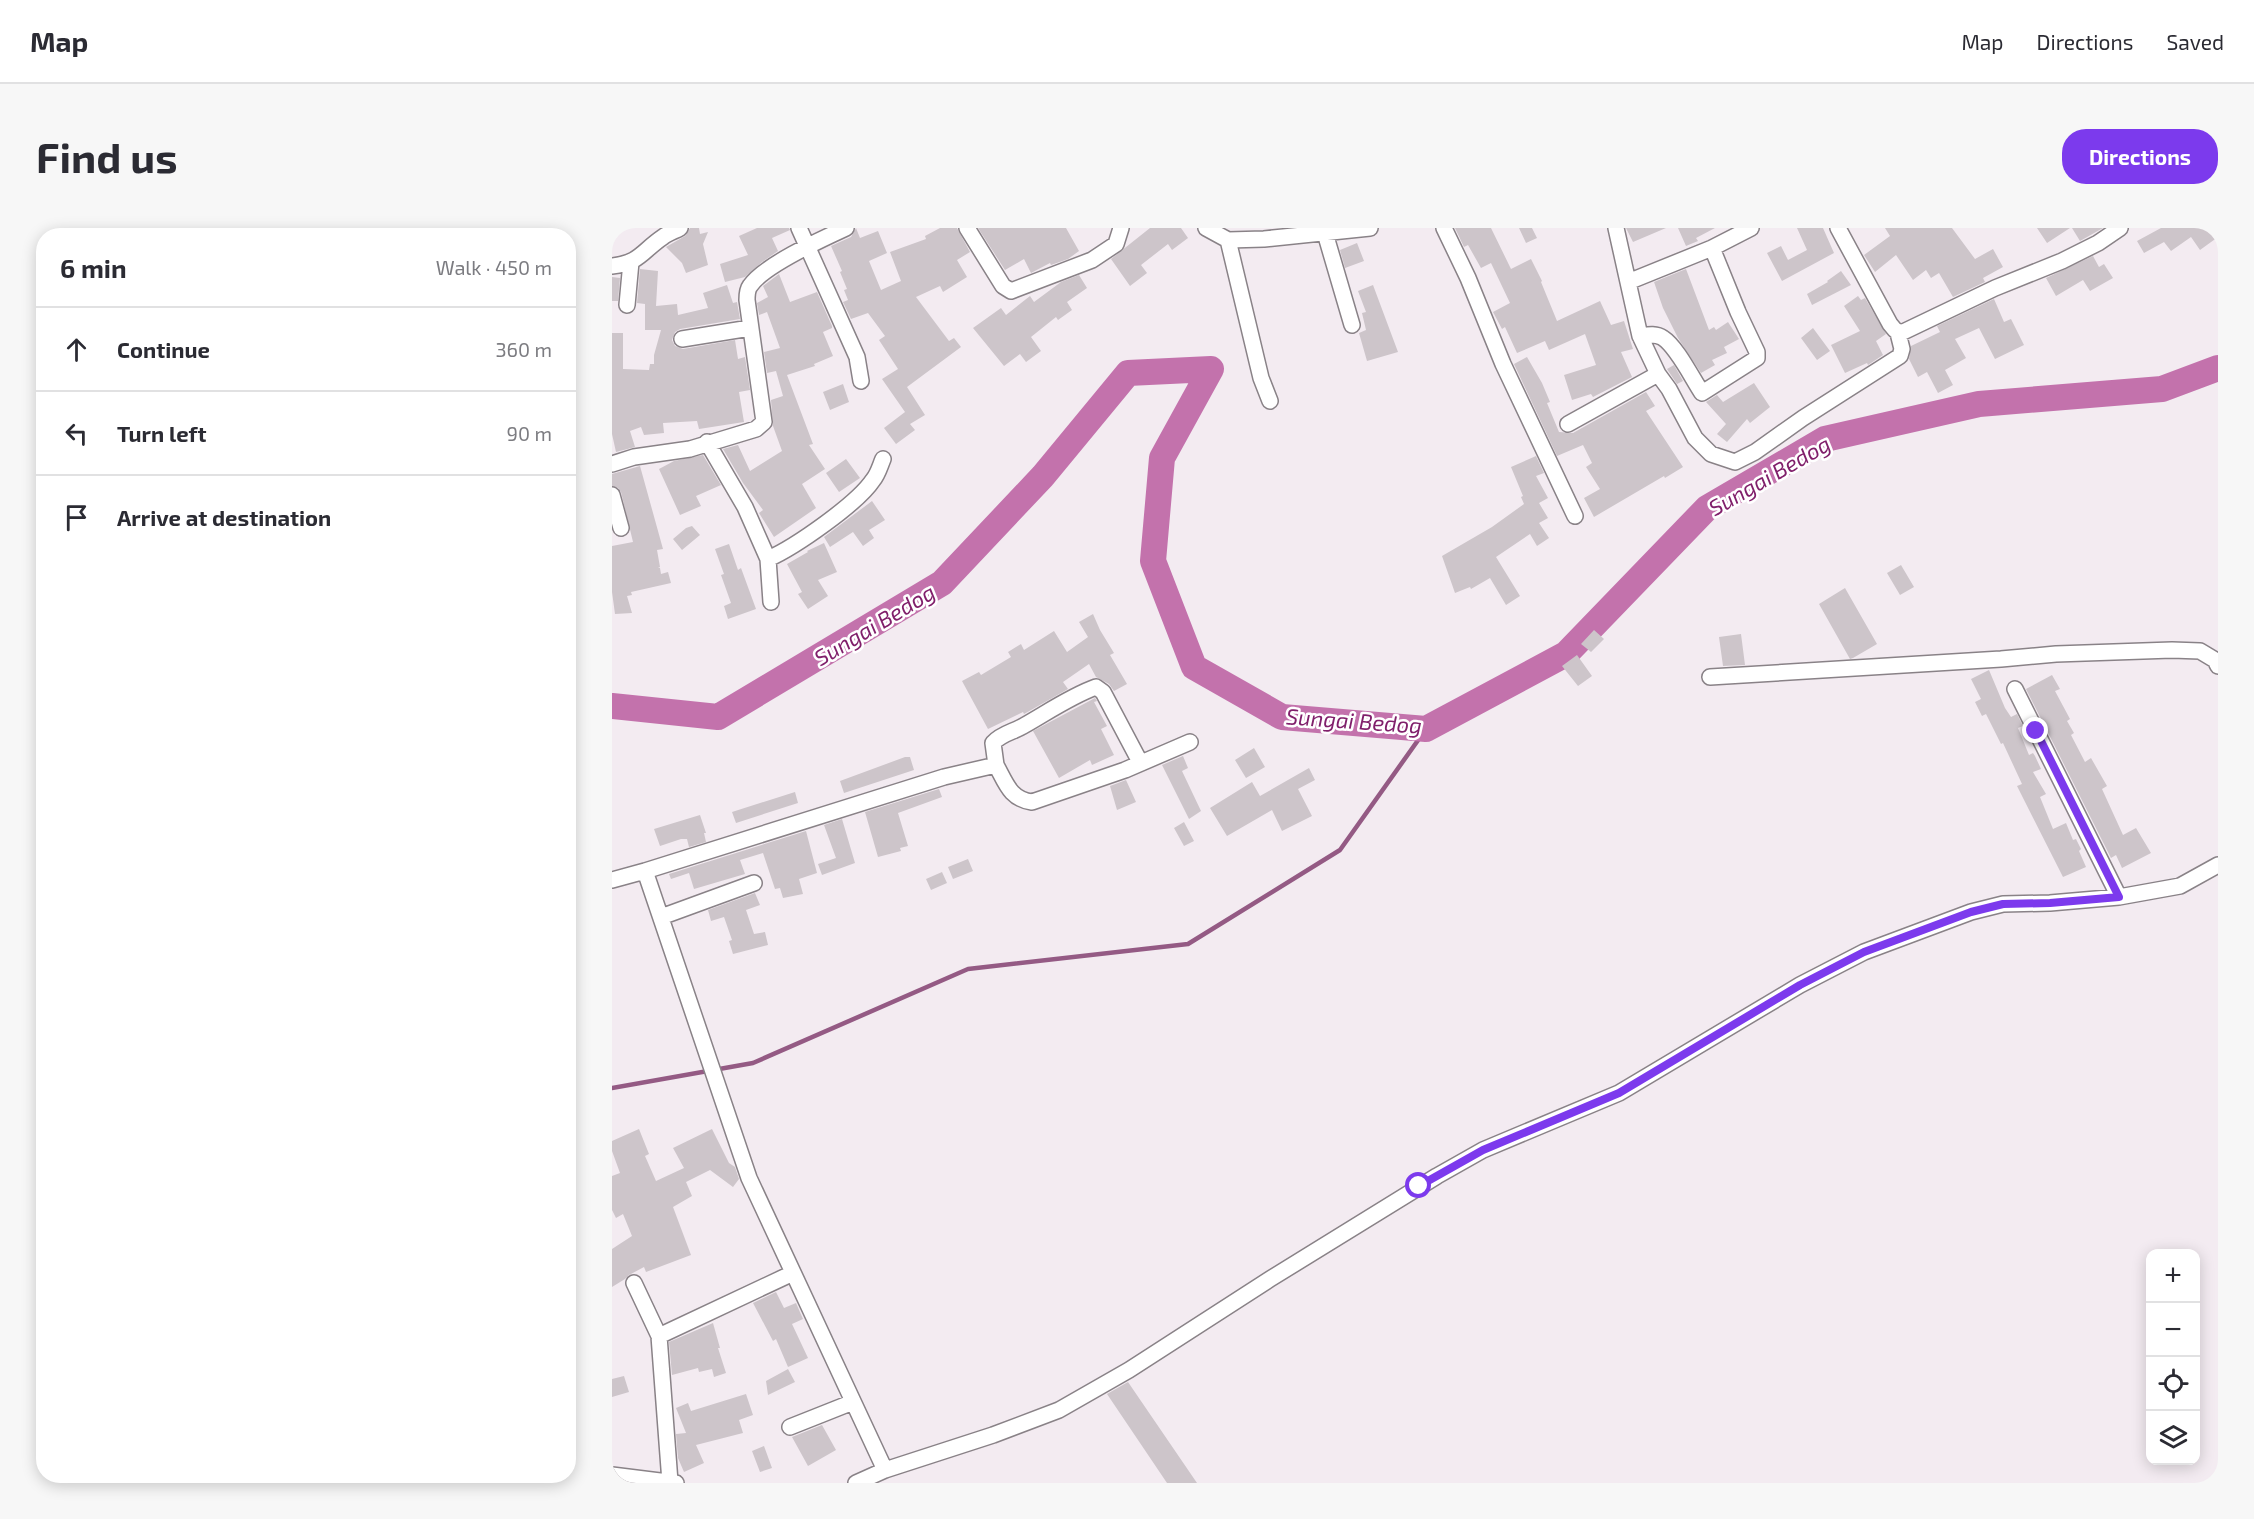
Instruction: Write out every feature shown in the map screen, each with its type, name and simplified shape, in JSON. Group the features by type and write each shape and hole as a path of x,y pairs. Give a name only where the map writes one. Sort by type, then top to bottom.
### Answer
{"street":[{"path":"612,266 631,262 643,255 664,236 680,228"},
{"path":"800,228 857,357 861,381"},
{"path":"612,464 634,457 690,448 756,429 764,422 750,328 748,288 756,279 808,246 846,228"},
{"path":"967,228 1004,286 1011,291 1085,264 1104,254 1116,244 1121,228"},
{"path":"1206,228 1228,240 1264,239 1370,228"},
{"path":"1444,228 1468,278 1503,364 1575,516"},
{"path":"1616,228 1640,336 1658,374 1702,447 1711,454 1735,462 1755,452 1803,418 1900,357 1902,349 1898,333 1890,324 1838,228"},
{"path":"1628,282 1712,248 1751,228"},
{"path":"1898,333 1995,288 2062,261 2098,243 2120,228"},
{"path":"1325,233 1352,325"},
{"path":"1228,240 1262,378 1270,401"},
{"path":"1640,336 1653,335 1664,338 1702,393 1757,358 1757,352 1712,248"},
{"path":"627,305 631,262"},
{"path":"682,339 750,328"},
{"path":"1568,424 1658,374"},
{"path":"707,442 745,507 768,559 771,602"},
{"path":"768,559 787,550 858,497 874,480 883,459"},
{"path":"612,495 621,528"},
{"path":"1710,676 2056,654 2172,650 2200,651 2215,660 2218,666"},
{"path":"1140,762 1103,692 1096,687 1073,697 1022,727 999,736 993,743 996,765 1010,791 1020,800 1032,802 1114,774 1190,742"},
{"path":"2016,689 2119,897"},
{"path":"612,880 944,777 996,765"},
{"path":"856,1483 885,1470 993,1435 1059,1410 1130,1370 1364,1220 1446,1171 1483,1150 1619,1093 1800,985 1864,952 1971,912 2003,904 2050,903 2119,897 2180,886 2218,866"},
{"path":"645,871 749,1178 885,1470"},
{"path":"661,917 754,883"},
{"path":"659,1336 793,1273"},
{"path":"612,1475 673,1483 659,1336 634,1283"},
{"path":"790,1427 853,1402"}],"building":[{"path":"690,228 699,228 700,234 708,232 703,244 708,265 686,273 682,263 666,247 685,236"},
{"path":"757,228 789,228 790,230 772,238 778,251 745,277 725,282 720,264 748,255 739,236"},
{"path":"856,228 860,238 878,231 887,253 869,261 881,290 901,281 890,252 926,239 925,236 940,228 957,228 970,252 957,260 967,277 943,292 940,286 916,297 949,341 954,338 961,347 907,387 925,415 910,424 915,430 896,444 884,428 905,412 882,379 898,369 879,340 885,336 868,313 851,319 843,302 848,300 844,290 847,289 831,246 851,237"},
{"path":"978,228 1066,228 1079,251 1068,259 1051,265 1050,263 1031,273 1024,259 1005,270"},
{"path":"1150,228 1181,228 1188,238 1172,250 1168,244 1141,265 1147,273 1130,286 1111,259"},
{"path":"1455,228 1491,228 1511,269 1531,259 1557,321 1600,301 1611,325 1624,321 1633,349 1621,352 1632,377 1593,397 1591,394 1572,400 1564,375 1596,365 1585,334 1549,350 1545,341 1517,353 1505,327 1502,329 1493,312 1510,303 1491,263 1481,268 1468,245 1464,247"},
{"path":"1519,228 1532,228 1537,238 1526,243"},
{"path":"1626,228 1666,228 1633,242"},
{"path":"1678,228 1715,228 1696,238 1698,241 1686,246"},
{"path":"1797,228 1823,228 1834,253 1782,281 1767,253 1781,246 1788,260 1807,250"},
{"path":"1885,228 1952,228 1975,259 1993,249 2003,267 1983,278 1985,282 1953,297 1939,273 1931,278 1926,270 1913,280 1896,255 1875,272 1864,255 1890,236"},
{"path":"2037,228 2070,228 2047,243"},
{"path":"2072,228 2103,228 2080,241"},
{"path":"2161,228 2218,228 2218,237 2200,250 2191,237 2171,251 2164,242 2144,253 2137,241"},
{"path":"1357,243 1364,261 1345,268 1340,250"},
{"path":"2093,256 2099,267 2104,264 2113,278 2090,291 2083,280 2056,296 2046,278"},
{"path":"640,269 658,271 656,306 677,304 678,315 708,308 703,293 727,285 733,303 737,302 740,319 680,329 675,332 672,340 675,346 683,349 735,340 738,359 745,357 750,390 739,392 744,422 699,429 697,421 663,423 664,433 644,435 641,427 630,431 635,447 616,452 612,434 612,333 623,333 623,369 649,370 650,364 654,364 654,355 661,330 645,330 645,304 637,303"},
{"path":"1686,269 1709,330 1714,327 1716,330 1728,322 1739,339 1724,347 1727,353 1712,360 1715,365 1701,373 1678,338 1663,308 1654,282"},
{"path":"1841,271 1851,285 1812,305 1807,294 1828,282"},
{"path":"779,274 790,302 817,292 832,326 823,332 833,356 814,364 815,366 787,375 813,444 809,445 825,469 802,484 816,508 774,537 759,513 763,510 743,483 723,449 738,445 750,471 782,451 773,426 771,400 783,396 776,371 767,373 764,352 780,348 767,312 759,315 757,303 768,297 763,286"},
{"path":"1079,275 1087,288 1067,302 1072,310 1058,320 1056,317 1031,337 1041,351 1026,362 1020,354 1004,366 973,328 1001,308 1006,315 1030,296 1034,302 1061,282"},
{"path":"612,277 620,278 618,301 612,301"},
{"path":"1373,285 1398,352 1367,361 1359,333 1366,330 1362,313 1366,312 1358,291"},
{"path":"1858,296 1861,300 1865,298 1886,334 1876,341 1883,355 1868,365 1867,363 1845,373 1831,345 1860,331 1844,306"},
{"path":"1994,299 2004,322 2011,319 2024,345 1995,359 1979,328 1955,339 1966,358 1945,370 1953,385 1938,393 1927,372 1918,377 1909,359 1911,346 1940,332 1937,326"},
{"path":"1813,328 1830,351 1817,360 1801,338"},
{"path":"1527,357 1542,383 1550,402 1547,403 1559,432 1573,433 1646,392 1655,406 1646,411 1683,467 1594,517 1584,498 1600,489 1586,467 1592,463 1583,445 1557,456 1514,364"},
{"path":"1674,365 1683,381 1677,384 1667,369"},
{"path":"1754,383 1770,407 1750,423 1747,419 1727,442 1717,434 1726,424 1706,402 1717,395 1723,402"},
{"path":"843,384 849,402 830,410 823,392"},
{"path":"703,455 721,485 696,496 701,506 680,515 659,469 674,461"},
{"path":"1536,456 1544,473 1536,476 1548,498 1539,503 1548,518 1539,523 1549,538 1537,546 1530,534 1496,557 1520,596 1506,605 1490,578 1471,589 1470,587 1455,593 1442,556 1492,527 1524,504 1511,467"},
{"path":"846,459 860,478 839,492 826,473"},
{"path":"640,466 663,549 657,550 660,567 658,568 661,574 668,572 671,583 631,592 632,595 627,596 632,613 615,614 612,592 612,546 633,542 621,492 612,486 612,474"},
{"path":"872,501 885,520 869,530 874,538 863,546 853,532 830,547 824,537"},
{"path":"692,526 700,535 682,550 673,539"},
{"path":"824,543 837,572 818,580 828,596 808,609 798,594 802,592 787,564"},
{"path":"729,544 738,570 741,568 756,609 728,619 724,606 731,603 715,549"},
{"path":"1901,565 1914,587 1900,595 1887,573"},
{"path":"1845,588 1877,644 1850,659 1819,604"},
{"path":"1093,614 1114,653 1110,655 1127,684 1114,691 1109,684 1096,677 1089,664 1063,682 1068,689 1024,714 1023,712 988,729 962,681 979,672 981,675 1011,657 1008,652 1021,644 1024,650 1054,631 1067,652 1088,637 1079,622"},
{"path":"1594,630 1604,639 1591,652 1581,644"},
{"path":"1741,634 1745,665 1723,666 1719,637"},
{"path":"1577,655 1592,676 1578,686 1562,666"},
{"path":"1989,670 2005,708 2011,717 2017,714 2023,726 2018,728 2029,755 2033,753 2041,769 2033,772 2046,794 2040,797 2053,829 2066,823 2073,840 2076,839 2081,849 2079,851 2086,867 2063,877 2017,786 2022,784 2003,743 2001,744 1986,714 1982,716 1975,702 1981,699 1971,679"},
{"path":"2052,675 2060,689 2055,691 2070,719 2067,721 2074,733 2071,735 2085,762 2091,758 2107,786 2102,789 2123,835 2136,828 2151,853 2122,868 2116,855 2111,858 2026,689"},
{"path":"1095,698 1097,701 1094,702 1107,726 1101,729 1114,755 1092,765 1090,760 1059,778 1033,731"},
{"path":"1254,748 1265,767 1246,778 1235,760"},
{"path":"1183,756 1188,768 1182,771 1201,811 1189,819 1162,765"},
{"path":"910,757 914,770 844,793 840,781"},
{"path":"1309,768 1315,780 1298,789 1312,816 1282,831 1272,810 1227,836 1210,808 1252,782 1260,796"},
{"path":"1126,780 1136,802 1117,810 1110,786"},
{"path":"939,789 942,797 898,813 908,846 900,848 901,851 878,857 865,812"},
{"path":"795,792 798,803 736,823 732,812"},
{"path":"700,815 706,833 704,833 706,842 689,847 687,839 681,839 660,846 654,829"},
{"path":"842,819 855,863 822,875 818,864 836,858 824,825"},
{"path":"1184,822 1194,841 1184,846 1174,828"},
{"path":"806,831 817,873 799,879 803,894 783,898 780,888 775,889 763,853 740,860 745,874 694,889 689,873 671,879 669,874"},
{"path":"968,859 973,871 953,879 948,867"},
{"path":"942,872 947,883 931,890 926,879"},
{"path":"755,893 760,905 746,910 754,934 765,932 768,945 733,954 729,941 732,940 724,917 711,921 708,910"},
{"path":"639,1129 649,1154 645,1156 656,1181 684,1168 673,1148 712,1129 729,1163 735,1167 739,1179 733,1187 710,1170 686,1182 692,1196 673,1207 691,1255 646,1272 644,1267 612,1287 612,1249 632,1236 623,1214 616,1218 612,1210 612,1176 620,1173 612,1151 612,1141"},
{"path":"776,1292 784,1308 796,1303 803,1319 792,1324 808,1358 788,1367 776,1339 773,1341 753,1303"},
{"path":"713,1323 726,1373 714,1377 712,1369 699,1372 698,1368 672,1375 669,1342"},
{"path":"788,1369 795,1382 768,1395 766,1381"},
{"path":"624,1376 629,1392 612,1397 612,1379"},
{"path":"1128,1382 1197,1483 1167,1483 1107,1394"},
{"path":"746,1394 753,1415 739,1420 743,1433 696,1445 704,1463 684,1472 678,1458 676,1434 686,1433 676,1408 688,1403 691,1411"},
{"path":"822,1425 836,1450 808,1466 792,1437"},
{"path":"764,1446 772,1468 760,1472 752,1451"}],"waterway":[{"name":"Sungai Bedog","path":"612,706 718,717 942,583 1043,476 1128,373 1211,369 1162,458 1153,561 1194,667 1282,717 1426,729 1566,654 1707,508 1825,439 1979,404 2162,389 2218,368"},
{"path":"612,1088 753,1063 968,969 1188,944 1340,850 1426,729"}],"route":[{"path":"1419,1186 1483,1150 1619,1093 1800,985 1864,952 1971,912 2003,904 2050,903 2119,897 2036,731"}]}
